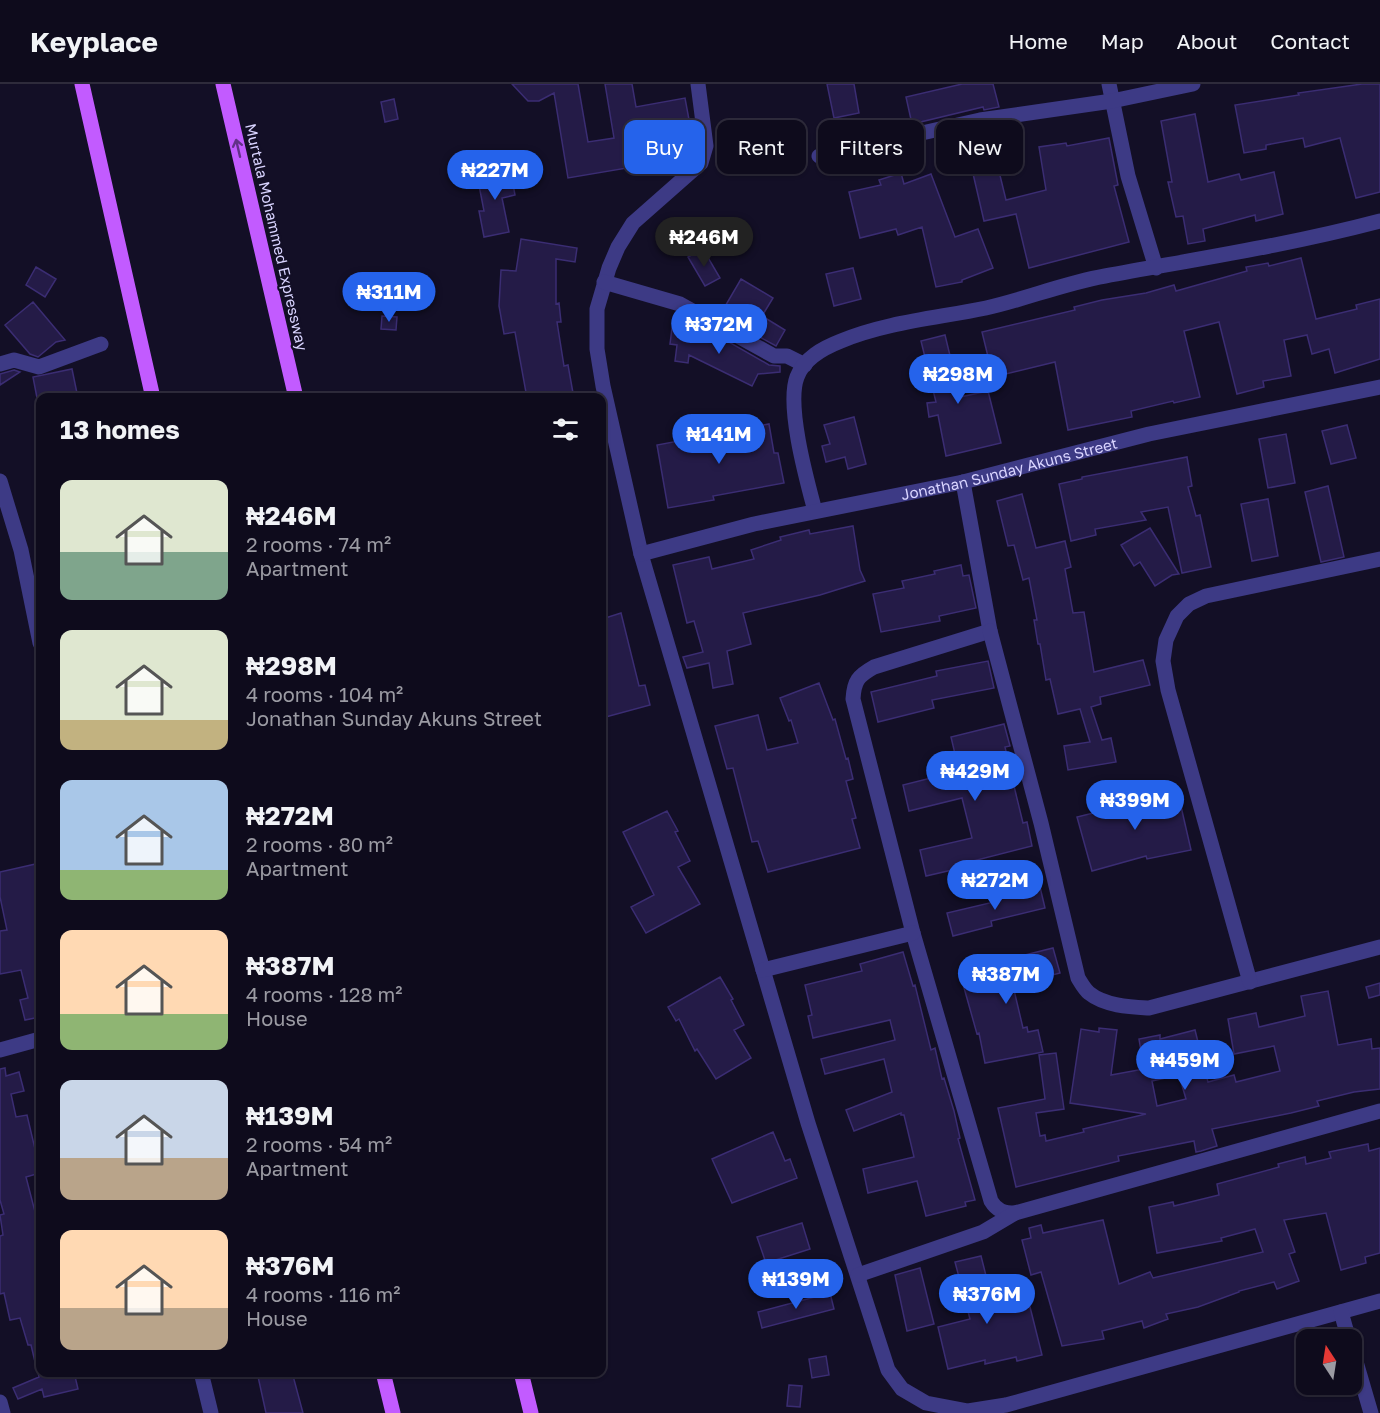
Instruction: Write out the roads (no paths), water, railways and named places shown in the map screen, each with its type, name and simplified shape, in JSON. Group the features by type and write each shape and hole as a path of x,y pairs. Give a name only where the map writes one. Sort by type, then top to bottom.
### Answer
{"main road":[{"name":"Murtala Mohammed Expressway","path":"223,84 295,393"},
{"path":"82,86 152,393"},
{"path":"384,1377 393,1413"},
{"path":"523,1377 531,1413"}],"street":[{"path":"605,393 597,349 597,309 604,282 618,247 633,223 701,163 706,146 698,84"},
{"path":"1109,84 1128,176 1156,268"},
{"path":"924,133 980,120 1112,101 1193,84"},
{"path":"815,511 803,463 794,397 796,377 811,356 841,341 892,324 988,308 1102,276 1313,239 1380,221"},
{"path":"604,282 680,304 774,356 787,356 805,365"},
{"path":"0,364 14,360 39,367 101,344"},
{"name":"Jonathan Sunday Akuns Street","path":"640,554 754,524 963,482 1149,434 1380,387"},
{"path":"606,400 640,554 808,1123 888,1370 902,1389 926,1403 968,1411 1005,1405 1380,1301"},
{"path":"0,481 21,550 36,623"},
{"path":"963,482 990,631 1038,811 1078,978 1088,993 1101,1000 1130,1007 1149,1008 1380,947"},
{"path":"1250,982 1168,690 1163,661 1166,640 1177,616 1189,604 1206,596 1380,559"},
{"path":"990,631 874,667 862,674 854,684 853,699 913,933 991,1201 1002,1211 1015,1213"},
{"path":"763,970 913,933"},
{"path":"0,1050 36,1040"},
{"path":"858,1275 983,1232 1015,1213 1380,1111"},
{"path":"1341,1312 1346,1329"},
{"path":"202,1377 211,1413"},
{"path":"1362,1382 1371,1413"},
{"path":"0,1402 3,1413"}]}
